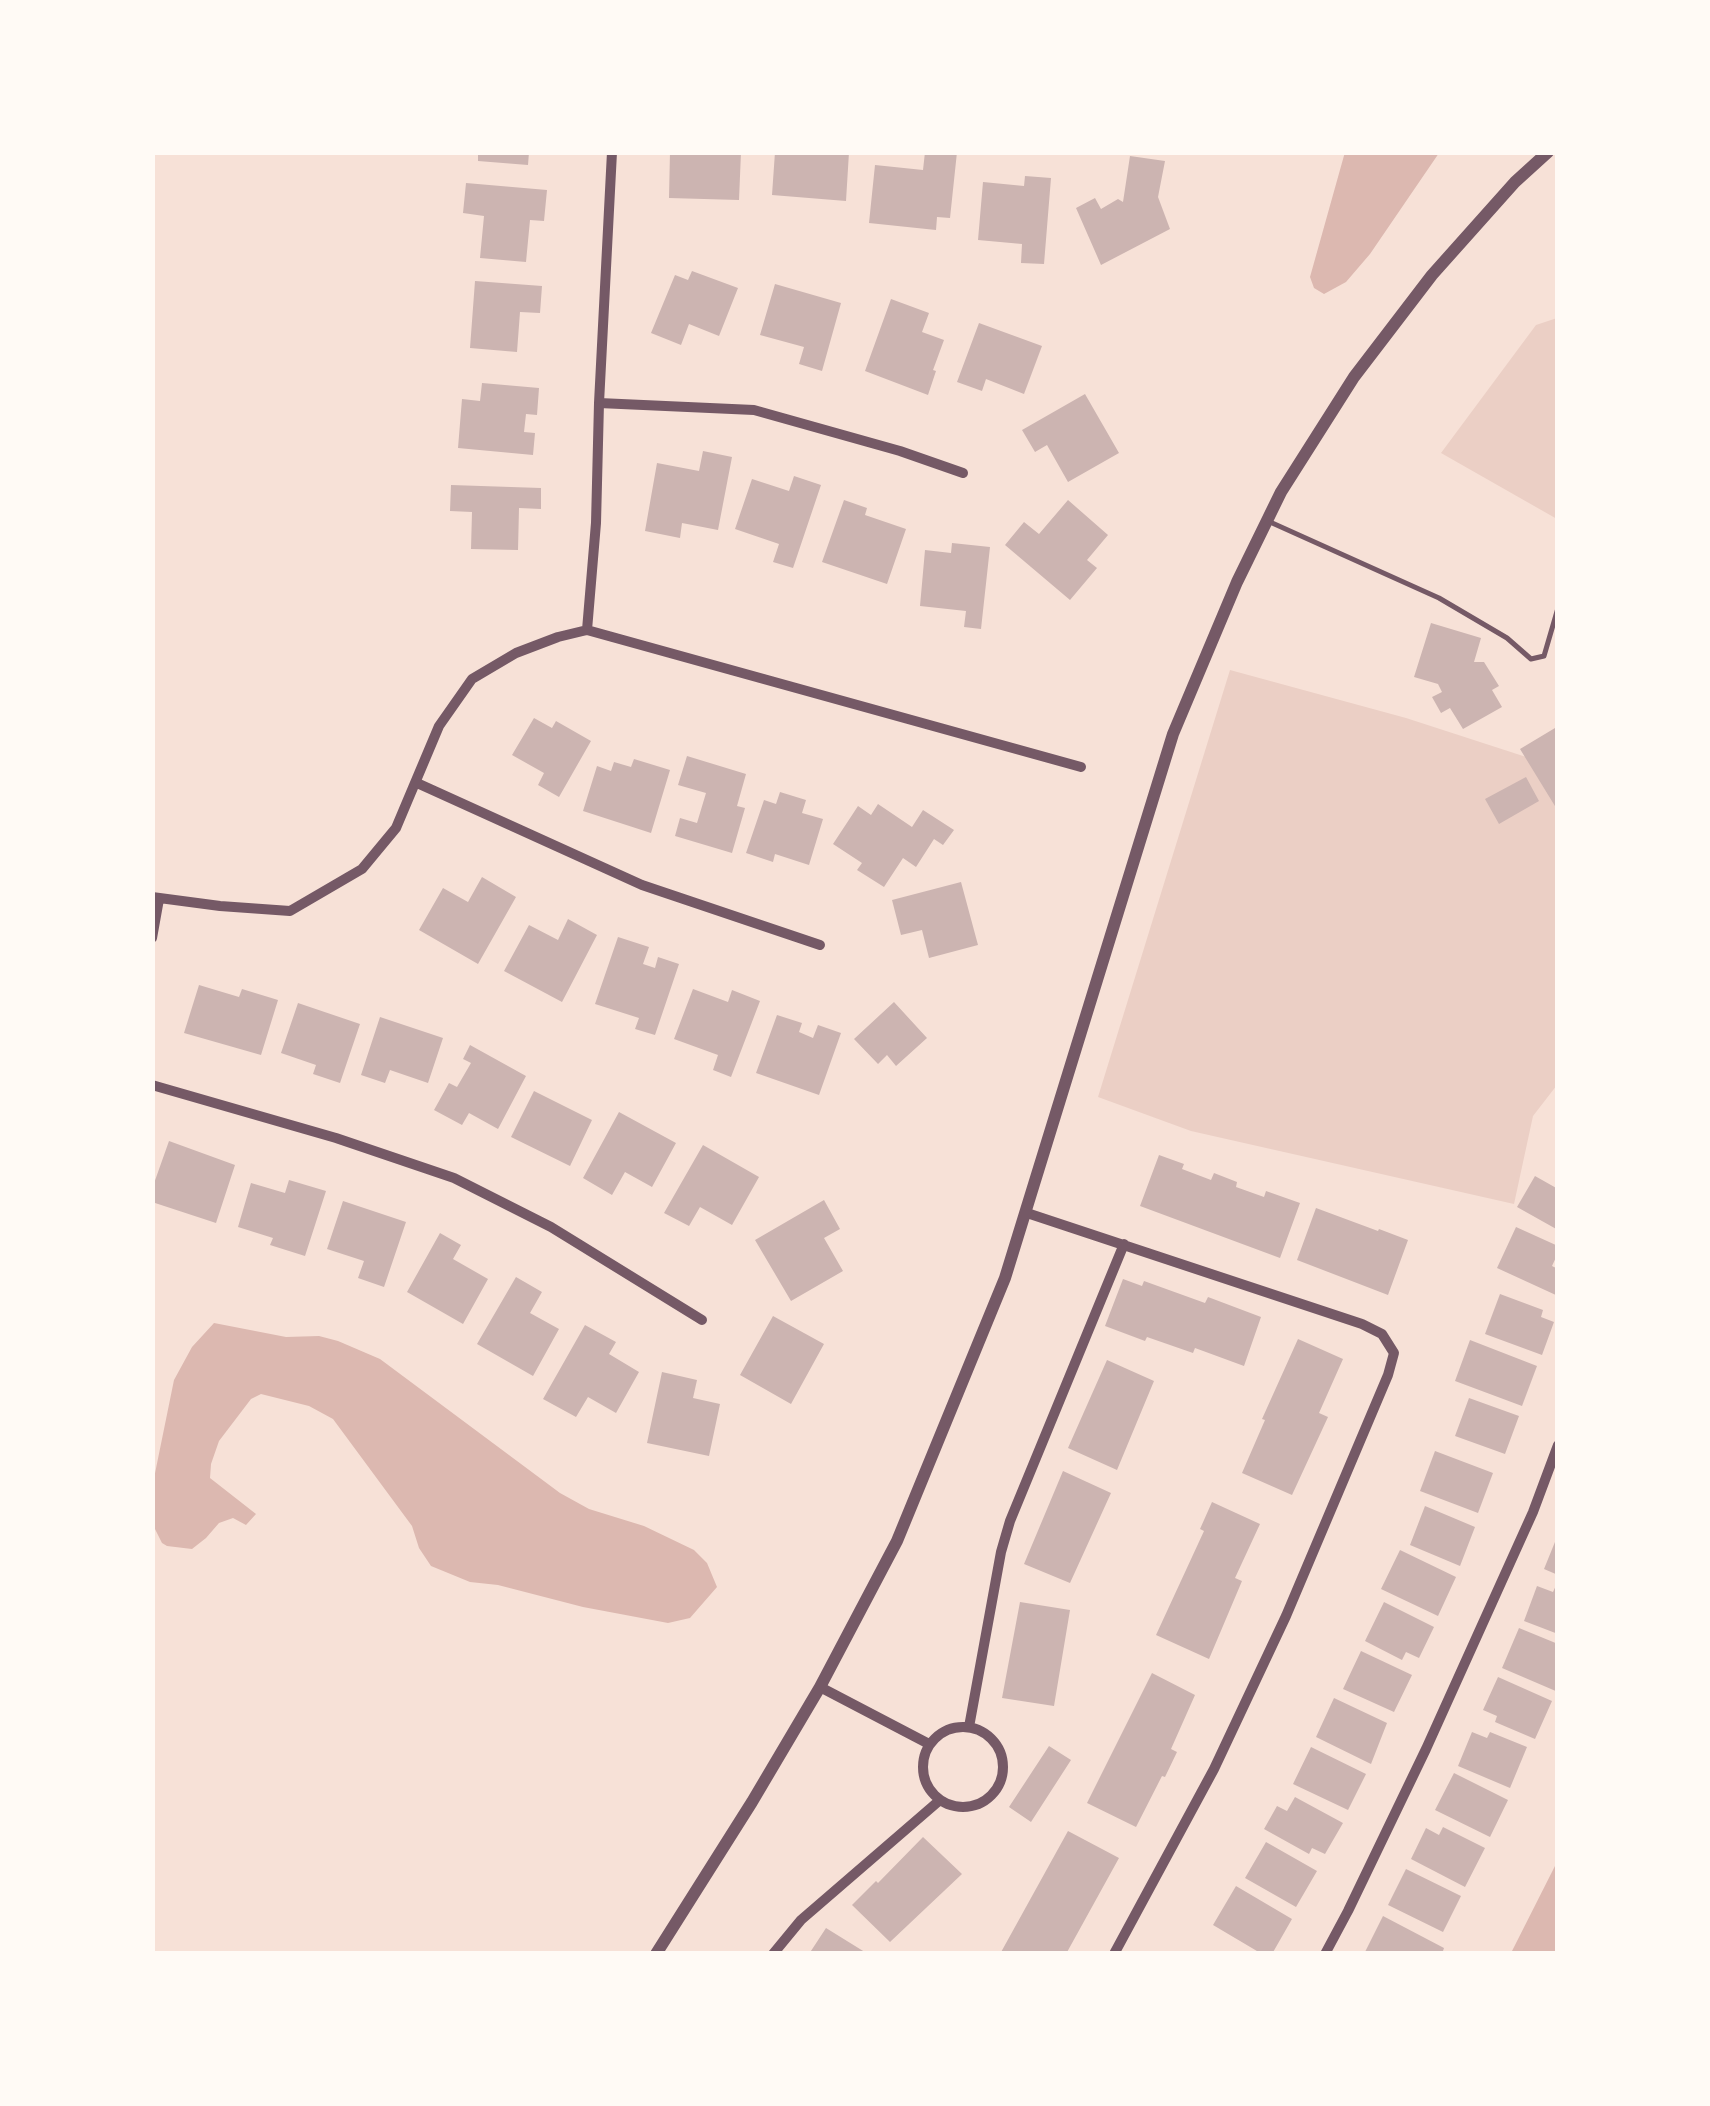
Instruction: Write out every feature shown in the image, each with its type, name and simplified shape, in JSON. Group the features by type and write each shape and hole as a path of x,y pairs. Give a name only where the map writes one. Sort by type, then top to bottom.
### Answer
{"street":[{"path":"587,630 596,523 612,152"},
{"path":"656,1954 820,1687 897,1541 1005,1278 1172,734 1281,492 1365,362 1432,275 1515,182 1548,152"},
{"path":"599,404 754,410 963,473"},
{"path":"152,938 156,898 290,911 362,869 396,828 439,726 472,680 516,653 587,630 1080,767"},
{"path":"416,782 642,885 820,945"},
{"path":"152,1085 336,1138 454,1178 550,1226 702,1320"},
{"path":"1027,1212 1362,1324 1382,1334 1394,1352 1388,1375 1286,1616 1214,1769 1114,1954"},
{"path":"968,1727 1010,1521 1124,1244"},
{"path":"1325,1954 1426,1749 1533,1512 1558,1445"},
{"path":"820,1687 929,1744"},
{"path":"968,1727 984,1733 995,1744 1003,1768 1000,1782 986,1800 962,1807 940,1800 927,1784 924,1757 938,1735 952,1728 968,1727"},
{"path":"773,1954 801,1920 940,1800"}],"lane":[{"path":"1267,521 1439,598 1506,638 1531,659 1544,656 1558,608"}],"shaded area":[{"path":"1345,152 1439,153 1370,254 1346,282 1324,294 1314,288 1310,277"},
{"path":"1558,318 1557,519 1441,453 1536,325"},
{"path":"1230,670 1406,718 1557,767 1557,1085 1533,1116 1514,1204 1191,1131 1098,1097"},
{"path":"214,1323 286,1337 319,1336 380,1359 560,1493 589,1509 644,1526 694,1550 707,1563 717,1587 690,1618 668,1623 470,1582 431,1566 419,1548 412,1526 333,1419 309,1406 261,1394 251,1399 219,1441 210,1478 256,1514 246,1525 233,1518 219,1523 192,1549 167,1546 155,1529 152,1488 174,1380 192,1347"},
{"path":"1557,1862 1557,1953 1511,1953"}],"building":[{"path":"478,152 529,152 528,165 478,161"},
{"path":"670,152 741,152 739,200 669,198"},
{"path":"775,152 849,152 846,201 772,195"},
{"path":"925,152 957,152 950,218 937,217 936,230 869,223 875,165 923,170"},
{"path":"1130,156 1165,161 1158,197 1170,229 1101,265 1076,208 1095,198 1101,209 1118,199 1123,202"},
{"path":"1025,176 1051,178 1044,264 1021,263 1022,244 978,240 983,182 1024,186"},
{"path":"466,183 547,190 544,221 530,220 526,262 480,258 484,216 463,213"},
{"path":"692,271 738,288 719,336 689,324 681,345 651,333 675,275 688,280"},
{"path":"475,281 542,286 540,313 520,312 517,352 470,348"},
{"path":"775,284 841,303 822,371 799,364 804,347 760,335"},
{"path":"891,299 929,313 922,332 944,340 928,395 865,371"},
{"path":"979,323 1042,346 1024,394 986,379 982,391 957,382"},
{"path":"482,383 539,388 537,415 526,414 524,432 535,433 533,455 458,448 462,399 480,401"},
{"path":"1085,394 1119,453 1068,482 1047,445 1035,452 1022,430"},
{"path":"703,451 732,457 718,530 682,523 680,538 645,531 657,463 699,471"},
{"path":"794,476 821,485 793,568 773,562 779,544 735,529 752,479 789,491"},
{"path":"451,485 541,488 541,509 519,508 518,550 471,549 472,512 450,511"},
{"path":"844,500 867,508 865,515 906,529 887,584 822,562"},
{"path":"1068,500 1108,535 1087,560 1097,568 1070,600 1005,545 1024,522 1039,534"},
{"path":"952,543 990,547 981,629 964,627 966,611 920,606 925,550 951,553"},
{"path":"1431,623 1481,638 1474,662 1484,662 1499,686 1492,690 1502,707 1463,729 1450,708 1441,713 1432,697 1442,692 1438,684 1414,677"},
{"path":"534,718 552,728 556,721 591,741 559,797 538,785 544,773 512,755"},
{"path":"1555,728 1558,732 1558,811 1520,749"},
{"path":"687,756 746,774 737,806 745,808 732,853 675,836 680,818 697,823 706,793 678,785"},
{"path":"634,759 670,770 651,833 583,811 597,766 611,771 614,762 631,767"},
{"path":"1526,777 1539,801 1499,824 1485,799"},
{"path":"780,792 806,800 802,813 823,819 809,865 775,854 773,862 746,853 764,800 776,804"},
{"path":"878,804 912,827 923,810 954,830 943,845 934,839 916,867 903,858 884,887 857,870 862,863 833,844 858,806 871,815"},
{"path":"482,877 516,897 478,964 419,930 443,888 468,902"},
{"path":"961,882 978,945 929,958 922,930 901,935 892,900"},
{"path":"568,919 597,935 562,1002 504,971 529,925 558,940"},
{"path":"618,937 649,947 643,964 655,968 658,957 679,964 655,1035 635,1029 639,1018 595,1004"},
{"path":"199,985 239,997 242,989 278,1000 261,1055 184,1033"},
{"path":"693,989 728,1002 732,990 760,1001 731,1077 713,1070 718,1055 674,1039"},
{"path":"894,1002 927,1038 896,1066 887,1055 878,1064 854,1039"},
{"path":"298,1003 360,1024 340,1083 313,1074 316,1065 281,1053"},
{"path":"777,1015 802,1023 799,1032 813,1038 818,1025 841,1033 819,1095 756,1073"},
{"path":"380,1017 443,1038 428,1083 390,1070 385,1083 361,1075"},
{"path":"470,1045 526,1076 498,1129 469,1113 462,1125 434,1110 449,1083 457,1087 471,1063 463,1059"},
{"path":"534,1091 592,1120 570,1166 511,1137"},
{"path":"619,1112 676,1143 652,1187 625,1172 612,1195 583,1178"},
{"path":"169,1141 235,1165 216,1223 152,1202 152,1189"},
{"path":"703,1145 759,1177 732,1225 700,1207 689,1226 664,1213"},
{"path":"1159,1155 1211,1180 1214,1173 1237,1182 1236,1187 1264,1197 1266,1191 1300,1203 1280,1258 1140,1206"},
{"path":"1535,1176 1558,1189 1558,1230 1517,1207"},
{"path":"289,1180 326,1191 305,1256 270,1245 273,1238 238,1227 251,1183 285,1193"},
{"path":"824,1200 840,1229 824,1238 843,1271 791,1301 755,1240"},
{"path":"343,1201 406,1222 384,1287 358,1278 364,1261 327,1249"},
{"path":"1316,1208 1408,1240 1388,1295 1297,1260"},
{"path":"1516,1227 1558,1246 1552,1266 1558,1269 1558,1296 1497,1268"},
{"path":"440,1233 461,1245 453,1259 488,1279 463,1324 407,1292"},
{"path":"516,1277 542,1292 530,1313 559,1329 533,1376 477,1344"},
{"path":"1123,1279 1142,1286 1144,1281 1205,1303 1208,1297 1261,1317 1244,1366 1195,1348 1193,1353 1105,1326"},
{"path":"1500,1294 1543,1310 1541,1317 1554,1322 1542,1355 1485,1334"},
{"path":"773,1316 824,1344 791,1404 740,1375"},
{"path":"585,1325 616,1342 609,1354 639,1372 616,1413 588,1397 576,1417 543,1399"},
{"path":"1298,1339 1343,1359 1319,1413 1328,1417 1292,1495 1242,1473"},
{"path":"1470,1340 1537,1366 1522,1406 1455,1381"},
{"path":"1107,1360 1154,1381 1117,1470 1068,1448"},
{"path":"662,1372 697,1380 693,1398 720,1404 709,1456 647,1443"},
{"path":"1469,1398 1519,1416 1505,1454 1455,1436"},
{"path":"1435,1451 1493,1473 1478,1513 1420,1491"},
{"path":"1063,1471 1111,1493 1070,1583 1024,1564"},
{"path":"1212,1502 1260,1524 1235,1578 1242,1581 1209,1659 1156,1635 1204,1531 1200,1529"},
{"path":"1425,1506 1475,1527 1460,1566 1410,1545"},
{"path":"1558,1537 1558,1575 1544,1569"},
{"path":"1400,1550 1456,1577 1438,1616 1381,1589"},
{"path":"1558,1581 1558,1634 1524,1621 1537,1586 1553,1592"},
{"path":"1020,1602 1070,1610 1054,1706 1002,1698"},
{"path":"1384,1602 1434,1627 1419,1658 1406,1652 1402,1660 1365,1641"},
{"path":"1519,1628 1558,1644 1558,1692 1502,1668"},
{"path":"1361,1651 1412,1675 1394,1712 1343,1689"},
{"path":"1152,1673 1195,1695 1171,1749 1177,1752 1136,1827 1087,1803"},
{"path":"1498,1677 1552,1701 1535,1739 1495,1722 1497,1716 1483,1710"},
{"path":"1334,1698 1387,1723 1371,1764 1316,1737"},
{"path":"1472,1732 1487,1738 1490,1732 1527,1747 1510,1788 1458,1766"},
{"path":"1049,1746 1071,1760 1031,1822 1009,1807"},
{"path":"1311,1747 1366,1774 1348,1810 1293,1784"},
{"path":"1454,1773 1508,1800 1490,1837 1435,1810"},
{"path":"1295,1797 1343,1823 1325,1854 1312,1848 1309,1854 1264,1829 1277,1806 1287,1811"},
{"path":"1443,1827 1485,1848 1465,1887 1411,1859 1426,1828 1439,1835"},
{"path":"1068,1831 1119,1858 1066,1954 1000,1954"},
{"path":"923,1837 962,1874 890,1942 852,1905"},
{"path":"1266,1842 1317,1871 1296,1907 1245,1878"},
{"path":"1406,1869 1461,1896 1443,1932 1388,1905"},
{"path":"1236,1886 1292,1919 1272,1954 1262,1954 1213,1925"},
{"path":"1383,1916 1444,1948 1442,1954 1364,1954"},
{"path":"826,1928 868,1954 809,1954"}]}
